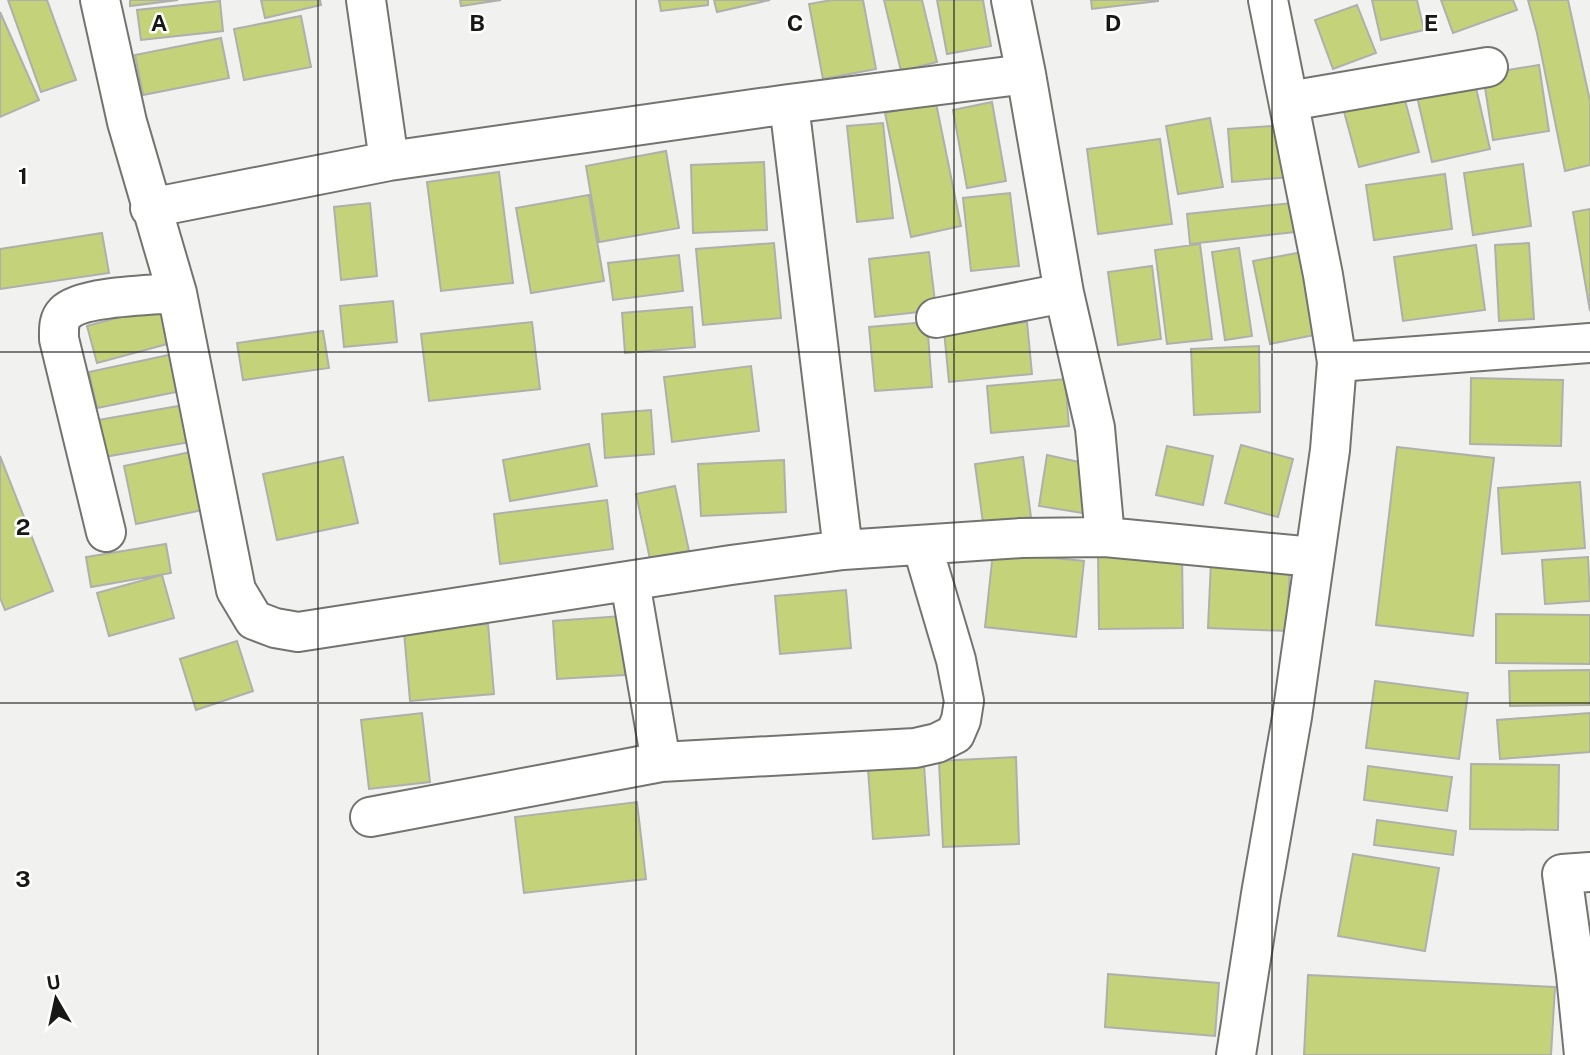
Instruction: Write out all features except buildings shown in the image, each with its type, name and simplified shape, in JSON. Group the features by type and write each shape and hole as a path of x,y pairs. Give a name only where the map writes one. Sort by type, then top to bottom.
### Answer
{"street":[{"path":"100,0 127,122 177,293 236,590 254,620 275,628 298,632 843,550 1021,538 1105,537 1314,557"},
{"path":"366,0 389,161"},
{"path":"1011,0 1064,293 1095,428 1105,537"},
{"path":"1236,1055 1292,717 1330,450 1337,362 1323,275 1268,0"},
{"path":"1289,101 1488,67"},
{"path":"150,208 389,161 789,104 1026,74"},
{"path":"789,104 843,550"},
{"path":"106,532 59,339 61,320 66,312 74,307 95,300 177,293"},
{"path":"936,318 1064,293"},
{"path":"1337,362 1590,343"},
{"path":"370,817 661,761 915,748 937,743 954,734 961,720 964,701 956,660 922,545"},
{"path":"630,582 661,761"},
{"path":"1584,1055 1562,874 1590,872"}]}
